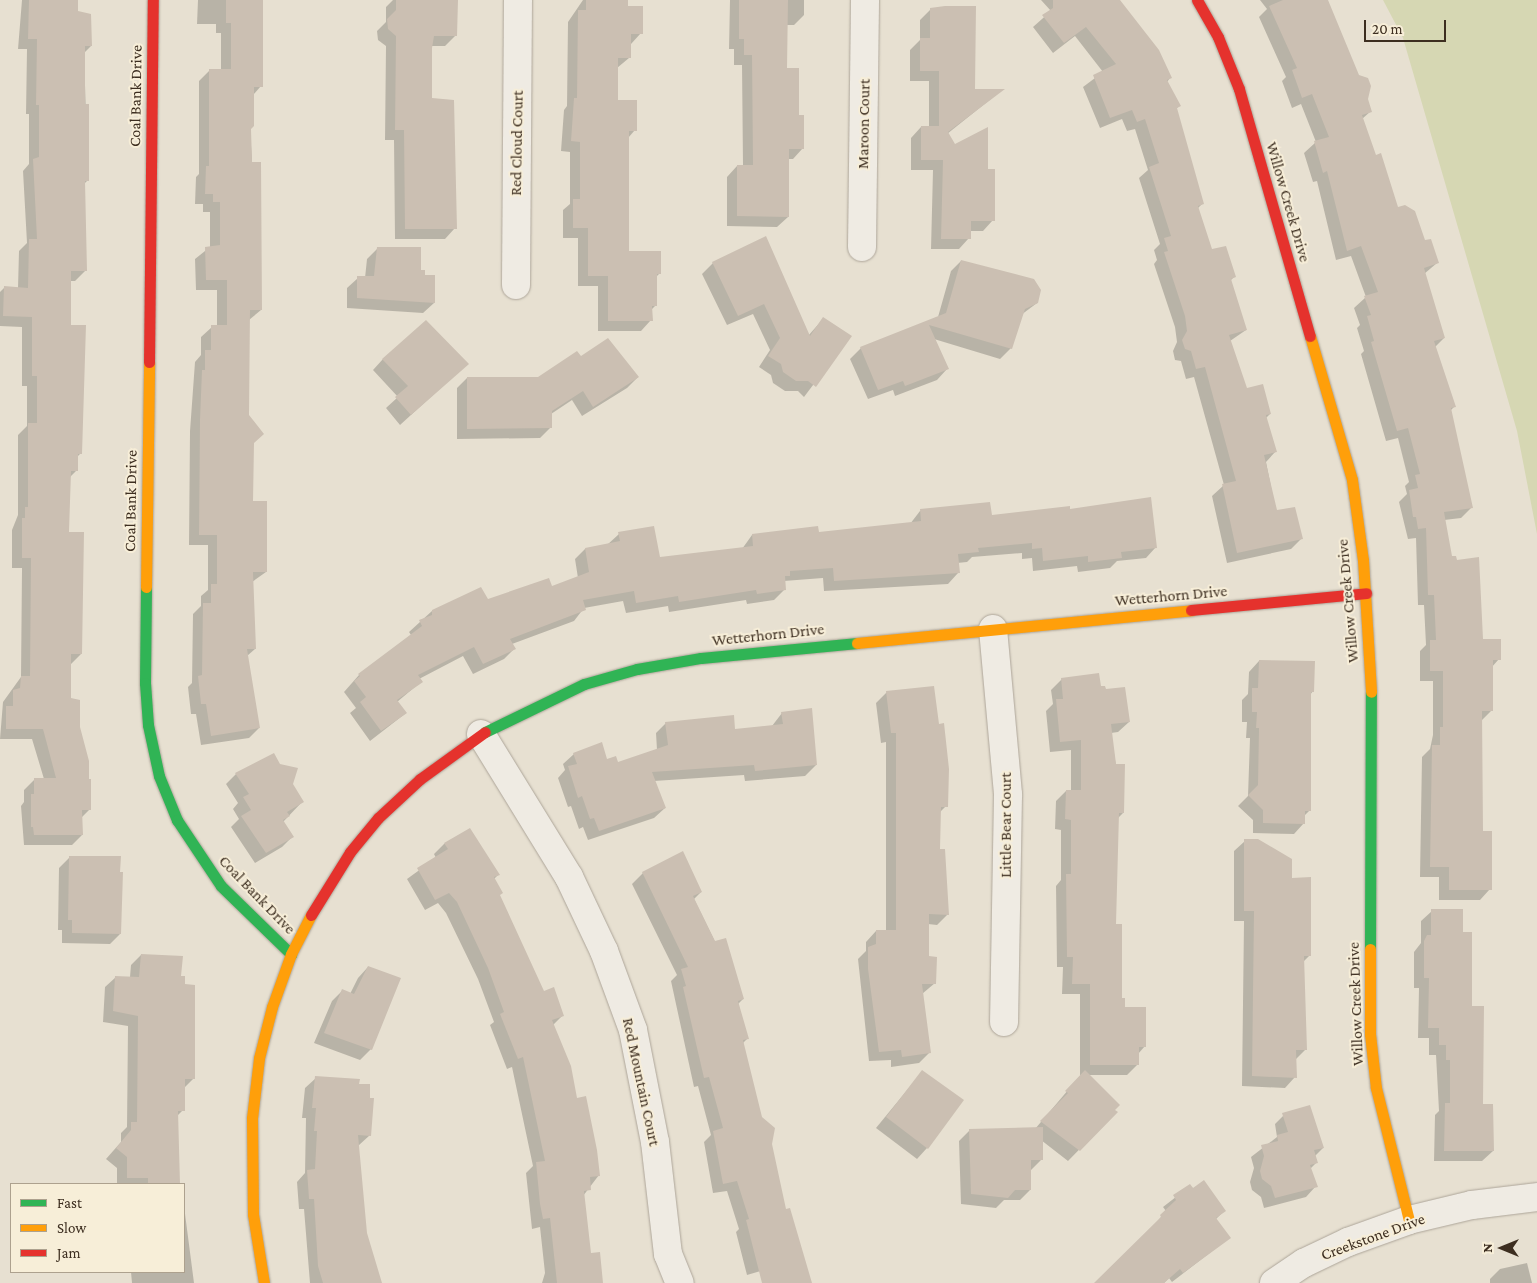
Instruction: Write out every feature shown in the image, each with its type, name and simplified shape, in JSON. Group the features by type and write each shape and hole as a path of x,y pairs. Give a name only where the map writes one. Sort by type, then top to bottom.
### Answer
{"street":[{"name":"Coal Bank Drive","path":"153,0 145,683 148,725 159,776 177,820 193,848 221,886 291,954"},
{"name":"Red Cloud Court","path":"516,285 518,0"},
{"name":"Maroon Court","path":"862,247 865,0"},
{"name":"Willow Creek Drive","path":"1197,0 1218,37 1239,89 1352,480 1366,593 1371,687 1370,1034 1376,1088 1409,1220"},
{"name":"Wetterhorn Drive","path":"264,1283 253,1214 252,1118 260,1058 272,1007 291,954 316,903 350,852 378,818 420,779 481,734 531,707 584,684 637,669 701,658 1366,593"},
{"name":"Little Bear Court","path":"993,629 1008,795 1004,1022"},
{"name":"Red Mountain Court","path":"481,734 569,877 604,951 633,1030 655,1142 668,1254 680,1283"},
{"name":"Creekstone Drive","path":"1274,1283 1304,1263 1348,1242 1409,1220 1472,1205 1537,1197"}],"green space":[{"path":"1383,0 1537,0 1537,534 1517,431 1403,38"}],"building":[{"path":"29,0 78,0 78,11 91,14 92,46 85,46 85,104 89,104 89,181 85,181 87,271 71,271 71,325 86,325 82,454 78,454 78,471 71,471 69,532 84,532 82,654 71,654 71,698 80,700 80,727 89,761 89,779 91,779 91,810 82,810 83,835 34,835 33,827 31,827 31,794 34,794 34,778 56,778 43,729 6,729 6,706 13,706 13,690 20,688 21,676 30,676 31,558 22,558 22,518 25,518 25,507 28,507 28,423 37,423 37,376 32,376 32,317 3,316 4,286 28,288 29,239 37,239 33,159 39,157 39,105 36,105 37,39 28,39"},
{"path":"226,0 263,0 263,87 254,87 254,126 251,129 252,162 261,162 262,310 250,310 249,415 264,434 254,443 253,501 267,501 267,572 253,572 256,649 247,649 260,728 211,736 206,704 201,704 198,676 202,675 203,603 211,603 211,584 217,584 217,535 199,535 200,420 202,370 205,370 205,350 211,350 211,325 227,325 227,280 206,280 205,247 220,245 220,202 213,202 213,194 205,194 206,166 209,166 209,69 231,69 231,23 226,23"},
{"path":"396,0 458,0 457,36 434,36 432,48 432,98 454,100 457,229 405,229 404,130 395,130 396,36 388,29 387,19 396,10"},
{"path":"586,0 628,0 628,6 643,6 643,34 631,34 631,58 618,58 618,100 637,100 637,131 629,131 629,251 661,251 661,274 657,274 657,306 652,306 653,321 608,321 608,276 588,276 588,228 573,228 573,199 580,199 580,142 571,141 574,98 577,98 578,10 586,10"},
{"path":"739,0 788,0 787,68 799,68 799,115 804,115 804,149 789,149 789,217 737,216 737,165 753,165 752,55 744,55 744,39 739,39"},
{"path":"1053,0 1120,0 1159,50 1172,78 1167,80 1181,106 1177,108 1204,204 1198,206 1212,249 1226,246 1236,277 1231,279 1247,330 1229,335 1247,388 1263,384 1271,414 1266,415 1277,452 1264,455 1277,510 1295,507 1303,539 1237,553 1222,484 1236,481 1205,367 1196,369 1191,351 1185,349 1182,340 1187,331 1185,316 1164,252 1168,251 1164,238 1171,236 1149,167 1159,163 1145,119 1137,122 1132,110 1110,118 1093,75 1116,64 1086,27 1064,43 1042,15 1053,8"},
{"path":"1283,0 1328,0 1359,75 1368,78 1371,86 1368,99 1372,112 1362,115 1376,155 1381,153 1398,207 1405,205 1415,211 1425,240 1431,239 1439,263 1424,268 1445,338 1434,341 1456,407 1451,408 1473,508 1444,512 1452,556 1456,556 1457,560 1479,557 1483,639 1501,639 1501,660 1493,660 1493,711 1482,711 1483,831 1492,831 1492,890 1449,890 1449,867 1430,867 1432,745 1440,745 1440,727 1443,727 1443,671 1430,671 1430,640 1436,640 1434,595 1428,595 1426,528 1418,529 1416,517 1413,517 1409,490 1418,488 1415,475 1420,474 1408,428 1397,431 1371,342 1374,341 1367,316 1371,315 1364,296 1378,292 1361,246 1347,251 1327,171 1323,173 1314,141 1329,137 1312,94 1302,98 1292,70 1297,68 1269,6"},
{"path":"976,6 975,89 1005,89 948,132 955,144 988,127 988,169 995,169 995,221 971,221 971,239 941,239 943,160 921,160 921,126 939,126 939,71 920,71 920,38 930,38 930,8"},
{"path":"766,236 810,336 823,317 852,336 816,387 808,381 796,381 783,372 781,364 768,356 780,338 764,304 738,316 712,262"},
{"path":"377,247 421,247 421,270 425,270 425,275 435,275 435,303 357,298 357,276 374,276"},
{"path":"961,260 1034,279 1041,290 1038,303 1025,309 1012,349 929,325 949,369 905,386 903,381 878,390 860,347 946,313"},
{"path":"426,320 469,364 411,415 395,397 408,386 382,359"},
{"path":"608,338 639,377 593,407 583,391 552,411 552,428 467,429 467,377 538,377 577,351 581,356"},
{"path":"1151,497 1157,548 1121,552 1122,558 1088,562 1088,556 1043,561 1042,548 1032,549 1032,543 978,548 979,552 958,554 960,573 834,581 833,568 790,571 790,576 785,576 786,590 757,594 756,590 679,602 678,596 636,603 634,591 583,600 586,610 510,639 516,649 483,664 474,647 418,675 423,682 397,700 407,713 381,731 360,702 366,697 354,681 360,676 358,674 422,626 419,620 432,615 432,610 481,587 488,599 549,578 552,586 589,572 585,548 620,541 618,532 654,526 660,557 753,546 752,534 818,526 819,532 921,521 920,509 990,502 992,515 1070,506 1070,509"},
{"path":"1259,660 1315,661 1314,692 1311,692 1311,811 1305,811 1305,824 1263,823 1263,810 1248,795 1258,785 1259,728 1256,728 1257,712 1252,712 1252,688 1258,688"},
{"path":"1099,673 1101,686 1105,686 1106,689 1125,687 1130,722 1111,724 1116,764 1125,764 1124,813 1119,813 1116,924 1122,924 1122,998 1125,998 1125,1007 1146,1007 1146,1047 1139,1047 1139,1065 1090,1065 1090,984 1072,984 1073,957 1067,957 1066,874 1071,874 1071,820 1065,819 1066,790 1081,790 1081,740 1060,742 1056,699 1063,699 1061,678"},
{"path":"934,686 939,724 944,723 949,769 948,807 941,807 940,849 945,849 949,915 929,914 929,956 937,957 936,984 922,984 931,1053 902,1057 901,1050 879,1052 868,969 868,947 876,944 876,930 896,930 896,733 891,733 886,691"},
{"path":"812,708 817,765 755,771 754,765 652,772 666,808 599,831 594,818 590,819 582,796 578,798 568,766 577,764 573,753 602,742 607,759 616,756 618,762 668,745 665,722 734,715 735,729 783,724 781,712"},
{"path":"274,753 280,764 298,768 293,784 304,802 287,812 290,816 283,820 294,837 266,853 241,816 251,810 243,797 249,794 235,773"},
{"path":"470,828 500,875 494,877 503,893 500,895 544,991 554,987 564,1016 552,1020 571,1066 577,1098 586,1096 597,1150 600,1176 590,1177 591,1190 584,1191 591,1253 600,1252 603,1283 557,1283 550,1218 543,1219 540,1204 536,1162 545,1161 523,1057 518,1059 500,1014 504,1012 488,968 457,902 449,893 435,900 417,868 448,849 444,843"},
{"path":"1244,839 1258,839 1292,859 1292,878 1311,877 1311,956 1304,956 1307,1050 1296,1050 1297,1078 1252,1076 1254,911 1244,911"},
{"path":"683,851 702,892 693,896 715,941 726,938 744,999 738,1001 749,1039 743,1040 762,1117 775,1128 772,1144 786,1209 790,1208 812,1283 762,1283 746,1220 749,1219 737,1181 723,1184 713,1131 723,1128 709,1077 704,1078 683,987 686,986 681,969 688,967 642,872"},
{"path":"69,856 121,856 120,872 123,872 121,934 72,933 72,920 68,920"},
{"path":"1431,909 1463,909 1463,932 1472,932 1472,1006 1484,1006 1483,1104 1493,1104 1494,1151 1444,1151 1445,1103 1450,1103 1450,1060 1446,1060 1446,1045 1439,1045 1439,1028 1428,1028 1429,978 1424,978 1424,941 1427,935 1431,935"},
{"path":"141,954 183,956 181,976 185,976 185,984 195,985 195,1079 185,1079 185,1111 178,1111 180,1183 148,1183 148,1178 127,1178 127,1157 116,1148 131,1130 131,1122 137,1122 138,1016 113,1011 115,976 139,977"},
{"path":"368,966 401,978 372,1050 324,1033 342,989 354,994"},
{"path":"922,1070 964,1100 928,1149 886,1117"},
{"path":"1085,1070 1120,1105 1115,1110 1118,1112 1080,1151 1040,1121 1068,1093 1065,1091"},
{"path":"315,1076 360,1079 359,1084 370,1084 370,1098 374,1098 371,1136 358,1135 367,1233 382,1283 323,1283 318,1266 314,1199 309,1199 307,1170 315,1169 317,1131 314,1131 316,1108 312,1108"},
{"path":"1310,1105 1324,1148 1314,1150 1318,1163 1310,1165 1318,1187 1275,1198 1271,1186 1262,1179 1260,1171 1264,1156 1261,1145 1278,1141 1277,1135 1288,1132 1282,1113"},
{"path":"1043,1127 1043,1160 1031,1160 1031,1190 1015,1190 1008,1198 971,1194 969,1129"},
{"path":"1204,1180 1226,1211 1216,1218 1231,1238 1183,1273 1180,1269 1164,1283 1094,1283 1161,1217 1160,1215 1176,1200 1173,1195 1190,1184 1193,1188"}],"traffic: fast":[{"path":"146,587 145,683 148,725 159,776 177,820 221,886 291,954"},
{"path":"485,732 584,684 637,669 701,658 857,643"},
{"path":"1370,949 1371,692"}],"traffic: slow":[{"path":"1310,336 1352,480 1363,560 1371,692"},
{"path":"146,587 149,362"},
{"path":"857,643 1191,610"},
{"path":"264,1283 253,1214 252,1118 259,1058 272,1007 291,954 311,915"},
{"path":"1370,949 1370,1034 1376,1088 1409,1220"}],"traffic: jam":[{"path":"149,362 153,0"},
{"path":"1197,0 1218,37 1239,89 1310,336"},
{"path":"1191,610 1366,593"},
{"path":"311,915 350,852 378,818 420,779 485,732"}]}
